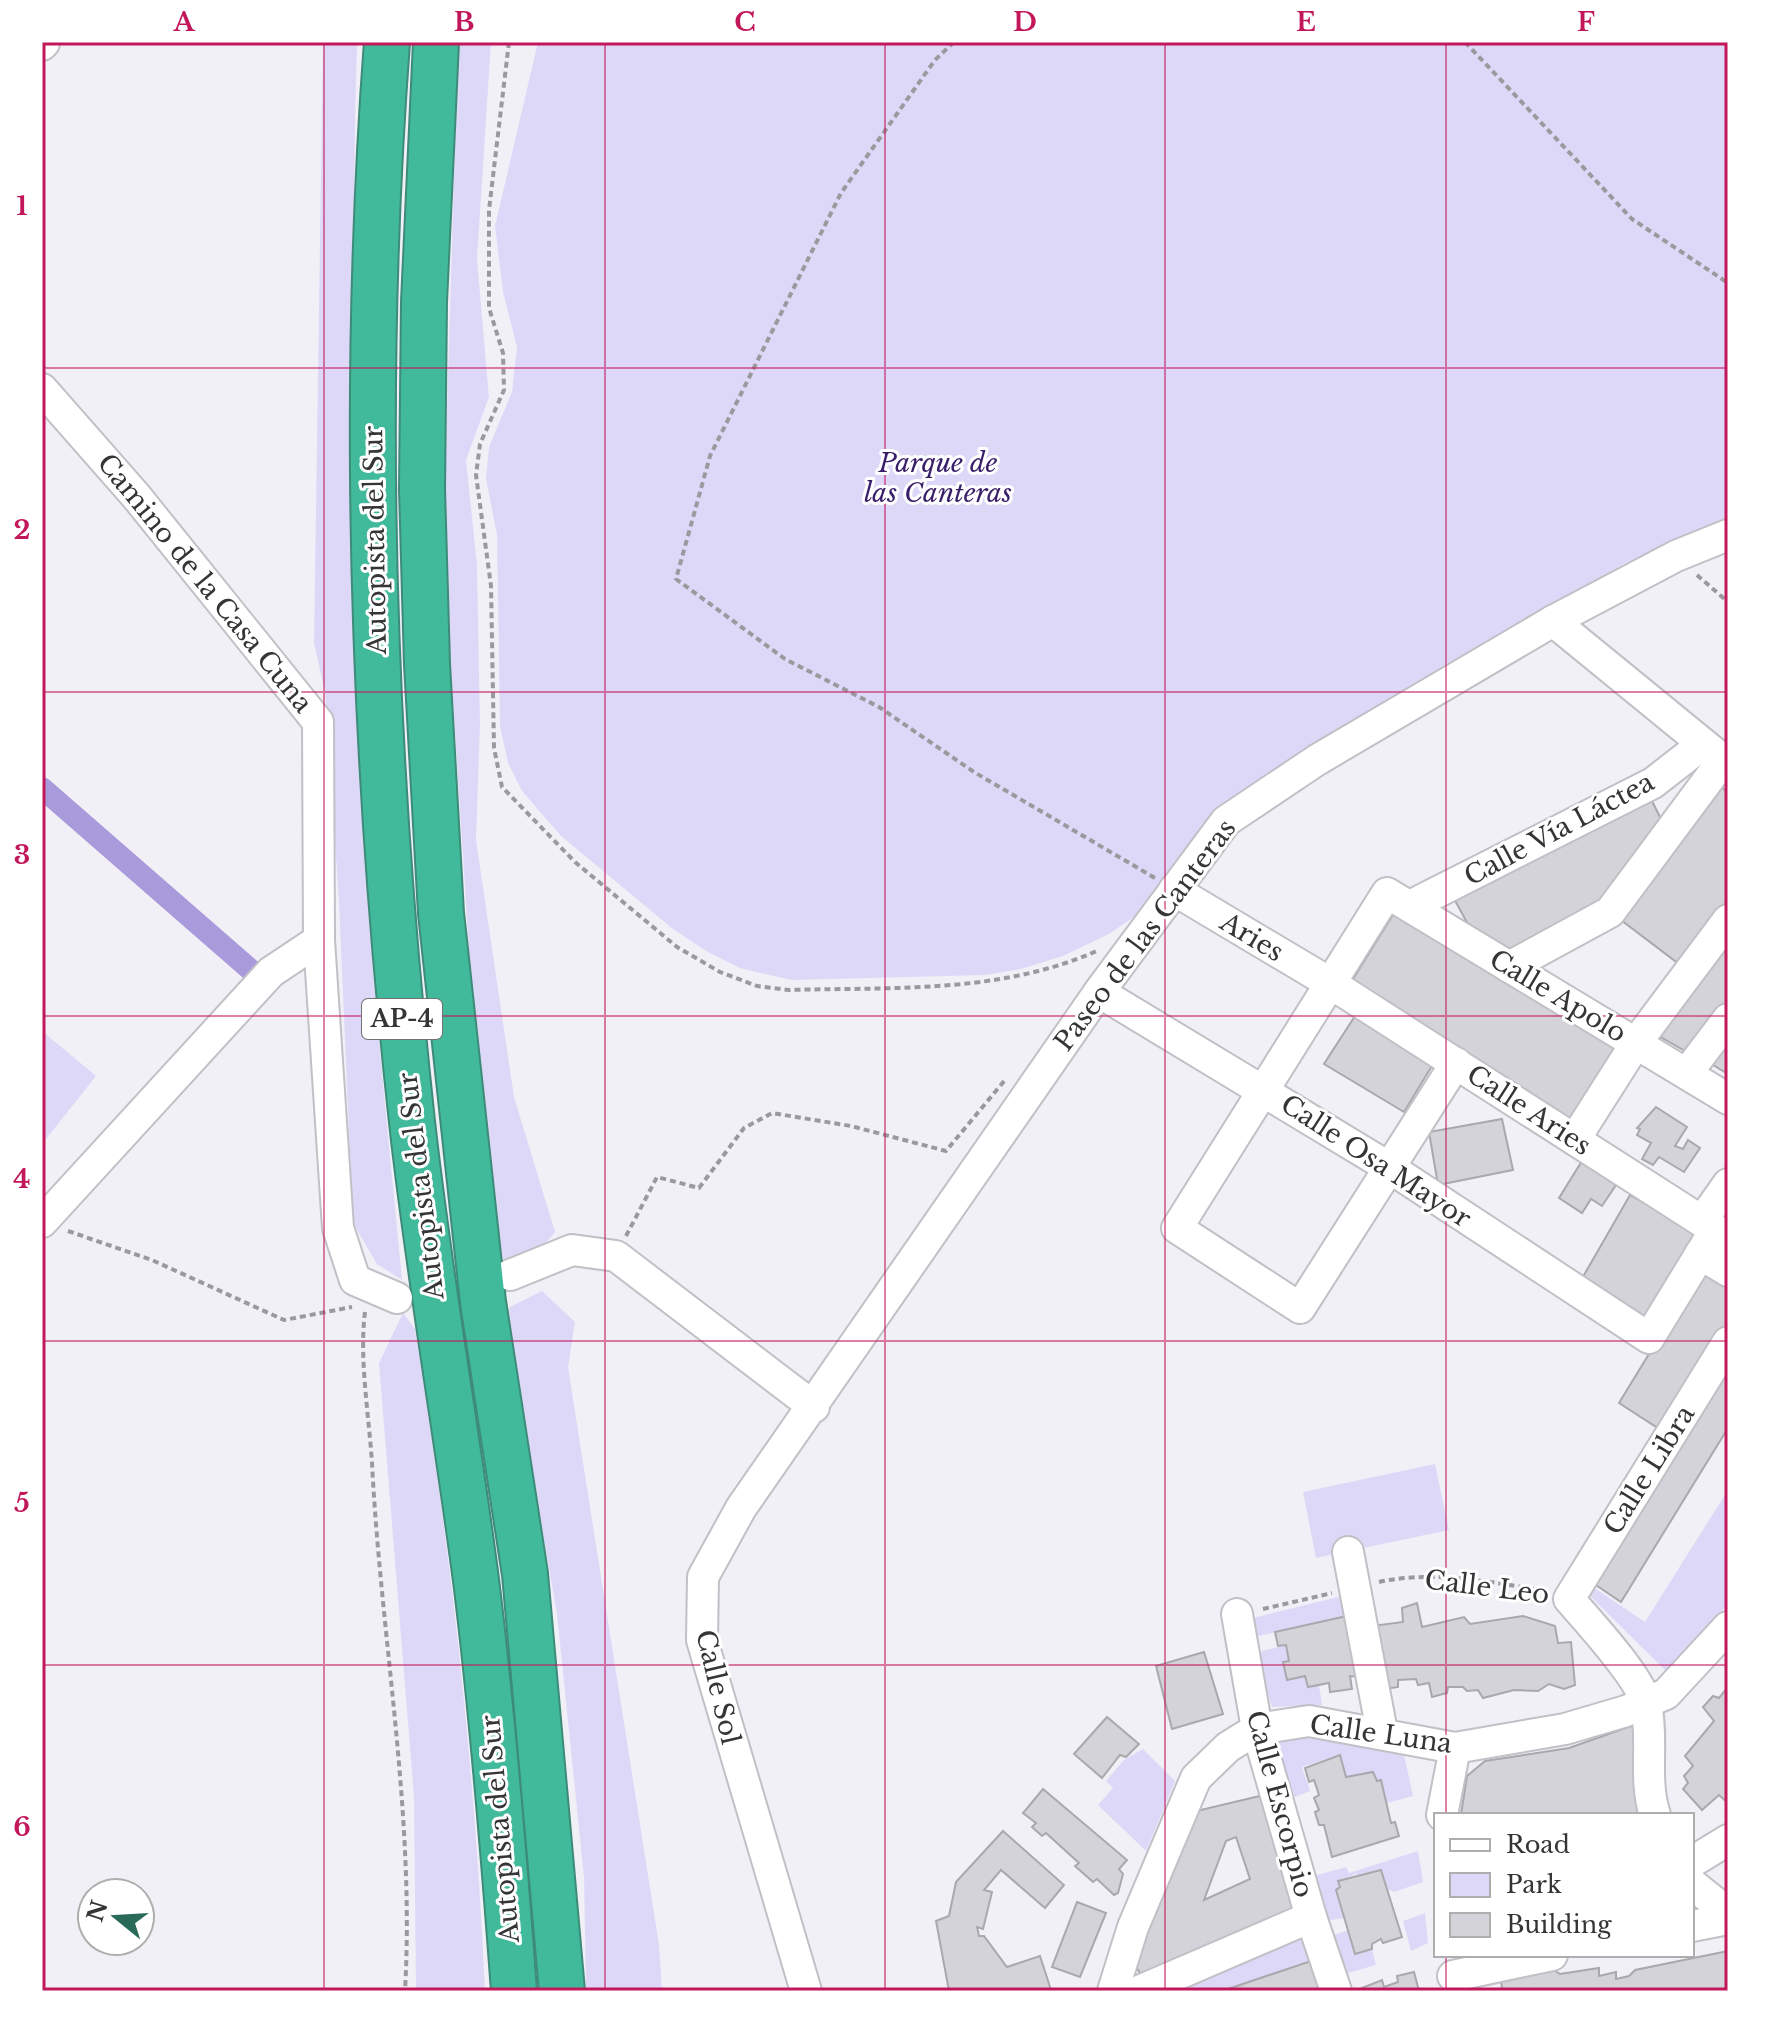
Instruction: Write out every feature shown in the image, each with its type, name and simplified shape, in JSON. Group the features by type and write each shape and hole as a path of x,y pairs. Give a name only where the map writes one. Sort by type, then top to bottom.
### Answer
{"highway":[{"name":"Autopista del Sur","path":"387,42 374,298 371,486 393,929 435,1311 477,1593 504,1836 514,1991"},
{"name":"Autopista del Sur","path":"436,42 424,302 422,489 427,664 441,913 483,1302 525,1574 562,1991"}],"street":[{"name":"Camino de la Casa Cuna","path":"42,389 136,496 318,722 319,940 338,1228 355,1280 397,1298"},
{"name":"Paseo de las Canteras","path":"841,1365 1099,992 1226,821 1249,803 1553,621 1676,556 1728,535"},
{"path":"1509,967 1610,912 1718,756 1553,621"},
{"name":"Calle Vía Láctea","path":"1399,900 1718,756"},
{"name":"Aries","path":"1174,890 1330,983"},
{"path":"1399,900 1330,983 1177,1228 1300,1308 1456,1063"},
{"name":"Calle Apolo","path":"1399,900 1728,1099"},
{"path":"1575,1139 1636,1043 1728,920"},
{"path":"42,1222 271,972 319,940"},
{"name":"Calle Aries","path":"1330,983 1575,1139 1711,1236 1728,1271"},
{"name":"Calle Osa Mayor","path":"1099,992 1390,1168 1649,1338 1711,1236"},
{"path":"1687,1073 1728,1019"},
{"path":"1711,1236 1728,1184"},
{"path":"510,1275 572,1250 616,1256 814,1407"},
{"name":"Calle Libra","path":"1569,1599 1728,1342"},
{"name":"Calle Sol","path":"806,1991 711,1677 702,1640 703,1577 741,1508 841,1365"},
{"path":"1348,1552 1382,1732"},
{"name":"Calle Leo","path":"1569,1599 1629,1674 1646,1703"},
{"name":"Calle Escorpio","path":"1237,1614 1257,1729 1311,1917 1336,1991"},
{"name":"Calle Luna","path":"1113,1991 1133,1927 1196,1778 1228,1747 1257,1729 1309,1721 1382,1732 1455,1748 1565,1729 1666,1694 1728,1627"},
{"path":"1646,1703 1648,1786 1655,1813"},
{"path":"1442,1813 1455,1748"},
{"path":"1694,1861 1728,1840"},
{"path":"1694,1886 1728,1916"},
{"path":"1694,1925 1728,1916"},
{"path":"1139,1991 1311,1917"},
{"path":"1453,1974 1542,1957"}],"path":[{"path":"509,42 489,210 489,308 503,353 504,390 480,444 476,475 491,586 494,748 502,787 575,862 677,947 720,972 757,986 789,990 988,984 1065,965 1112,944 1126,954"},
{"path":"954,42 935,60 841,193 710,456 676,579 785,659 879,707 974,772 1174,890"},
{"path":"1465,42 1632,219 1728,283"},
{"path":"1676,556 1728,602"},
{"path":"616,1256 657,1177 699,1188 744,1128 772,1113 851,1126 946,1151 982,1103 1012,1073"},
{"path":"42,1222 152,1260 284,1320 366,1305 374,1503 404,1801 409,1911 405,1991"},
{"name":"Calle Leo","path":"1237,1614 1355,1587 1423,1577 1549,1592 1569,1599"}],"green space":[{"path":"323,42 357,42 354,422 363,802 374,982 402,1280 377,1264 353,1223 339,902 325,692 314,643"},
{"path":"458,42 491,42 477,259 489,397 466,460 477,565 480,725 476,840 514,1097 555,1232 545,1244 500,1261 470,966 443,544"},
{"name":"Parque de las Canteras","path":"538,42 1728,42 1728,520 1625,563 1279,766 1225,805 1147,908 1109,934 1063,956 1021,969 985,975 791,980 740,968 706,951 673,929 561,836 522,791 508,763 500,726 497,535 486,479 489,447 512,392 517,347 503,292 495,226"},
{"path":"42,1031 96,1076 42,1144"},
{"path":"542,1291 575,1322 568,1367 659,1945 662,1991 586,1991 584,1877 557,1614 506,1321 510,1307"},
{"path":"403,1313 415,1329 450,1576 475,1825 485,1991 416,1991 414,1797 379,1363"},
{"path":"1435,1464 1449,1530 1316,1558 1303,1492"},
{"path":"1728,1490 1728,1604 1667,1672 1583,1589 1587,1583 1645,1622"},
{"path":"1350,1594 1347,1616 1250,1638 1245,1620"},
{"path":"1286,1645 1289,1661 1284,1662 1305,1676 1308,1687 1319,1685 1322,1705 1272,1707 1255,1653"},
{"path":"1295,1738 1334,1739 1404,1754 1413,1796 1387,1803 1381,1780 1377,1781 1373,1772 1346,1777 1340,1755 1302,1767 1310,1791 1287,1800 1275,1743"},
{"path":"1143,1749 1175,1781 1146,1851 1098,1805 1113,1788 1106,1781 1124,1760"},
{"path":"1418,1851 1423,1882 1394,1892 1356,1874 1338,1881 1344,1918 1324,1921 1310,1877 1346,1867 1349,1873"},
{"path":"1425,1913 1428,1943 1411,1951 1403,1921"},
{"path":"1348,1930 1355,1954 1372,1949 1376,1965 1341,1975 1329,1937"},
{"path":"1305,1931 1314,1960 1222,1991 1153,1991"}],"building":[{"path":"1718,785 1728,792 1728,900 1679,964 1617,917"},
{"path":"1649,795 1665,827 1607,906 1513,952 1470,928 1453,897"},
{"path":"1394,913 1620,1046 1569,1123 1350,984"},
{"path":"1728,942 1728,1007 1692,1055 1657,1035"},
{"path":"1355,1016 1433,1064 1404,1112 1324,1064"},
{"path":"1728,1035 1728,1074 1708,1062"},
{"path":"1656,1107 1687,1127 1675,1146 1683,1149 1688,1140 1700,1148 1684,1172 1659,1157 1653,1165 1642,1159 1651,1143 1637,1135 1640,1129 1637,1128"},
{"path":"1502,1119 1513,1170 1438,1185 1429,1132"},
{"path":"1582,1161 1616,1185 1602,1206 1591,1199 1582,1213 1559,1198"},
{"path":"1630,1195 1699,1232 1644,1323 1580,1282"},
{"path":"1701,1269 1728,1284 1728,1332 1664,1432 1619,1403"},
{"path":"1728,1361 1728,1428 1621,1602 1590,1581"},
{"path":"1417,1603 1422,1627 1464,1617 1470,1624 1523,1616 1555,1626 1558,1643 1571,1642 1575,1685 1564,1689 1549,1684 1538,1691 1514,1690 1483,1698 1478,1690 1467,1691 1463,1687 1448,1687 1447,1693 1432,1697 1429,1683 1418,1685 1416,1679 1398,1680 1398,1687 1384,1689 1372,1626 1403,1622 1402,1608"},
{"path":"1347,1616 1360,1677 1350,1676 1352,1689 1330,1692 1329,1683 1308,1687 1305,1676 1287,1680 1283,1662 1289,1661 1286,1645 1278,1646 1275,1632"},
{"path":"1204,1652 1223,1714 1172,1729 1156,1666"},
{"path":"1728,1687 1728,1803 1719,1795 1702,1810 1683,1789 1688,1783 1684,1776 1693,1766 1685,1756 1714,1721 1703,1707 1713,1696 1719,1698"},
{"path":"1107,1717 1139,1744 1126,1757 1120,1755 1102,1778 1074,1754"},
{"path":"1631,1726 1637,1729 1644,1813 1461,1813 1467,1776 1485,1761 1569,1748"},
{"path":"1340,1755 1346,1777 1373,1772 1377,1781 1381,1780 1391,1823 1395,1822 1399,1836 1332,1857 1324,1825 1319,1825 1315,1812 1319,1810 1314,1798 1319,1795 1314,1780 1309,1782 1305,1768"},
{"path":"1043,1789 1127,1860 1119,1869 1123,1874 1118,1893 1114,1895 1097,1879 1093,1882 1075,1866 1079,1863 1046,1833 1042,1836 1032,1827 1036,1823 1023,1813"},
{"path":"1264,1795 1296,1909 1144,1980 1132,1960 1192,1812","holes":["1236,1837 1250,1879 1204,1900 1226,1841"]},
{"path":"1003,1831 1064,1885 1045,1908 1001,1870 984,1890 992,1892 983,1929 977,1927 979,1936 984,1936 1007,1967 1040,1956 1051,1990 949,1991 936,1921 949,1916 956,1882"},
{"path":"1381,1870 1402,1937 1383,1943 1381,1939 1372,1944 1372,1949 1355,1954 1336,1890 1340,1887 1338,1881"},
{"path":"1077,1902 1106,1913 1080,1977 1052,1967"},
{"path":"1728,1951 1728,1991 1502,1991 1501,1981 1538,1974 1549,1967 1560,1974 1599,1968 1599,1976 1616,1972 1616,1979 1629,1976 1635,1970"},
{"path":"1314,1960 1324,1991 1222,1991"},
{"path":"1414,1972 1419,1991 1364,1991 1362,1988 1382,1980 1384,1987 1398,1982 1397,1976"}],"waterway":[{"path":"42,788 253,972"}]}
